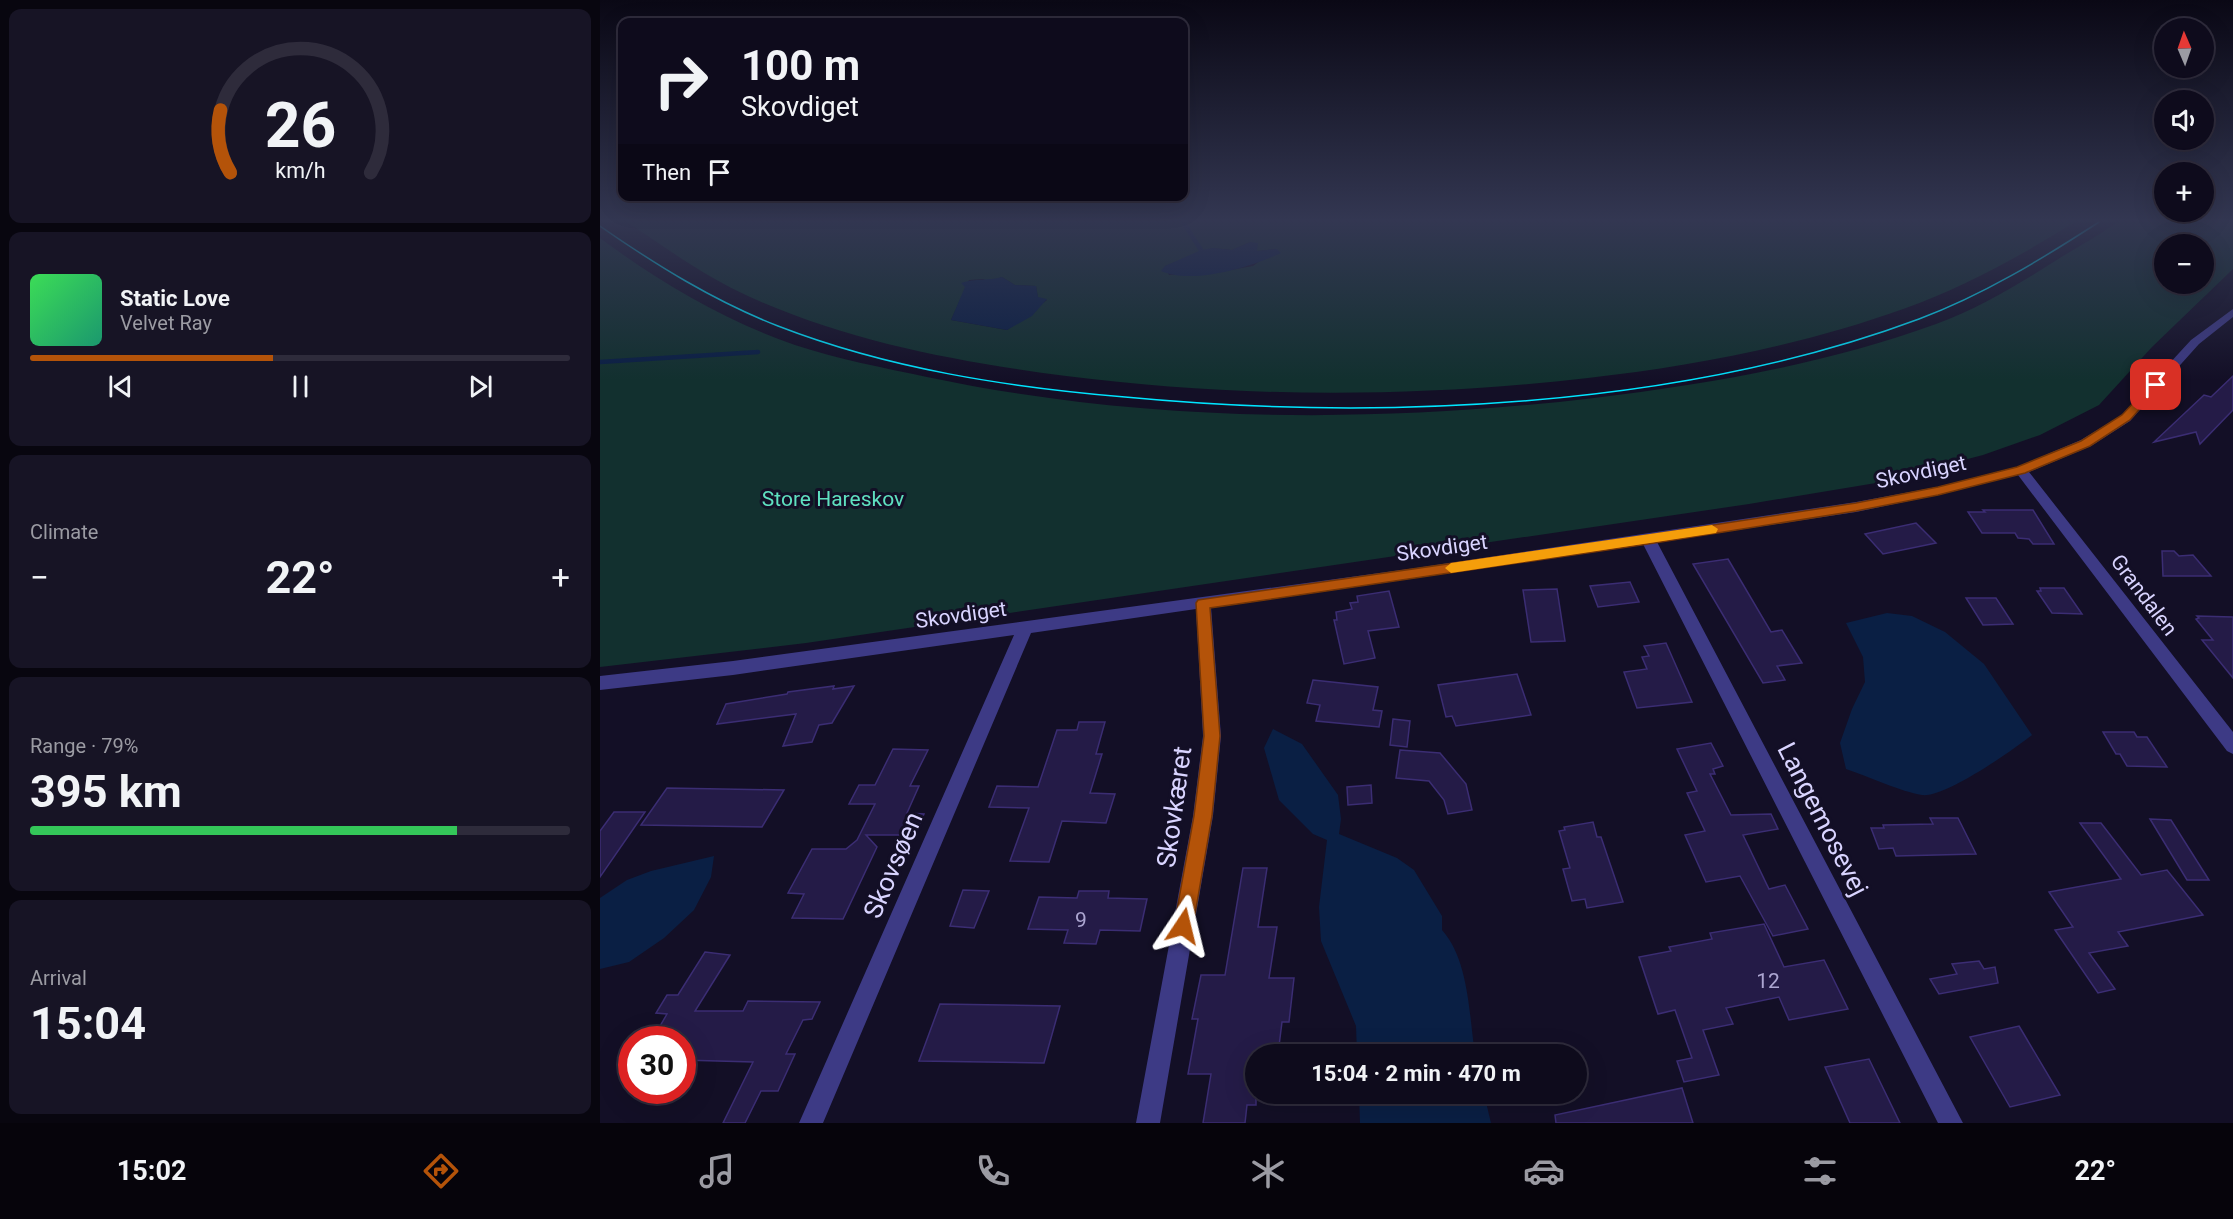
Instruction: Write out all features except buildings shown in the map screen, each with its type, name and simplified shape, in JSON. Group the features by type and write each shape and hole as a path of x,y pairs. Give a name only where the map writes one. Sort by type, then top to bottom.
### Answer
{"street":[{"name":"Skovdiget","path":"600,683 733,668 1203,603 1648,539 1856,507 1938,491 2021,470 2086,443 2126,418 2195,342 2233,313"},
{"name":"Grandalen","path":"2021,470 2233,746"},
{"name":"Langemosevej","path":"1648,539 1951,1123"},
{"name":"Skovkæret","path":"1148,1123 1201,827 1212,736 1203,603"},
{"name":"Skovsøen","path":"811,1123 1025,628"}],"green space":[{"name":"Store Hareskov","path":"600,274 653,274 718,312 795,345 861,363 927,377 1009,392 1092,403 1176,411 1259,414 1343,415 1427,412 1594,398 1681,386 1767,371 1852,350 1936,324 1986,302 2033,274 2154,274 2154,294 2207,294 2152,347 2099,405 2040,435 1983,455 1876,483 1749,504 806,643 600,667"},
{"path":"707,274 1984,274 1928,300 1867,321 1789,343 1709,360 1628,373 1523,385 1327,393 1262,392 1131,383 1066,376 945,357 826,326 788,313","holes":["1002,277 1015,285 1036,286 1038,298 1047,300 1007,330 951,320 969,280 983,279 990,282"]},
{"name":"Store Hareskov","path":"2214,274 2227,274 2214,287"}],"water":[{"path":"1172,274 1208,274 1189,276"},
{"path":"1002,277 1015,285 1036,286 1038,297 1047,299 1032,316 1007,330 951,320 965,287 961,283"},
{"path":"1887,613 1912,616 1945,632 1984,664 2032,735 1978,772 1933,794 1914,793 1846,769 1840,743 1865,682 1863,657 1846,623"},
{"path":"1273,729 1302,744 1338,795 1341,819 1339,834 1397,858 1414,870 1442,916 1442,930 1458,957 1463,972 1474,1044 1357,1044 1356,1026 1321,941 1319,907 1327,840 1313,834 1279,800 1264,748"},
{"path":"714,856 711,877 694,910 664,938 629,962 600,969 600,898 627,880 651,871"},
{"path":"1359,1104 1486,1104 1491,1123 1360,1123"}],"waterway":[{"path":"600,362 758,352"}],"tram line":[{"path":"675,274 731,305 778,326 862,354 905,365 949,374 1081,393 1222,404 1322,408 1424,407 1526,401 1629,390 1729,373 1826,349 1919,319 1966,299 2013,274"}],"slow traffic":[{"path":"1451,568 1712,529"}],"route":[{"path":"1183,926 1203,816 1212,736 1203,603 1648,539 1856,507 1938,491 2021,470 2086,443 2126,418 2156,385"}]}
